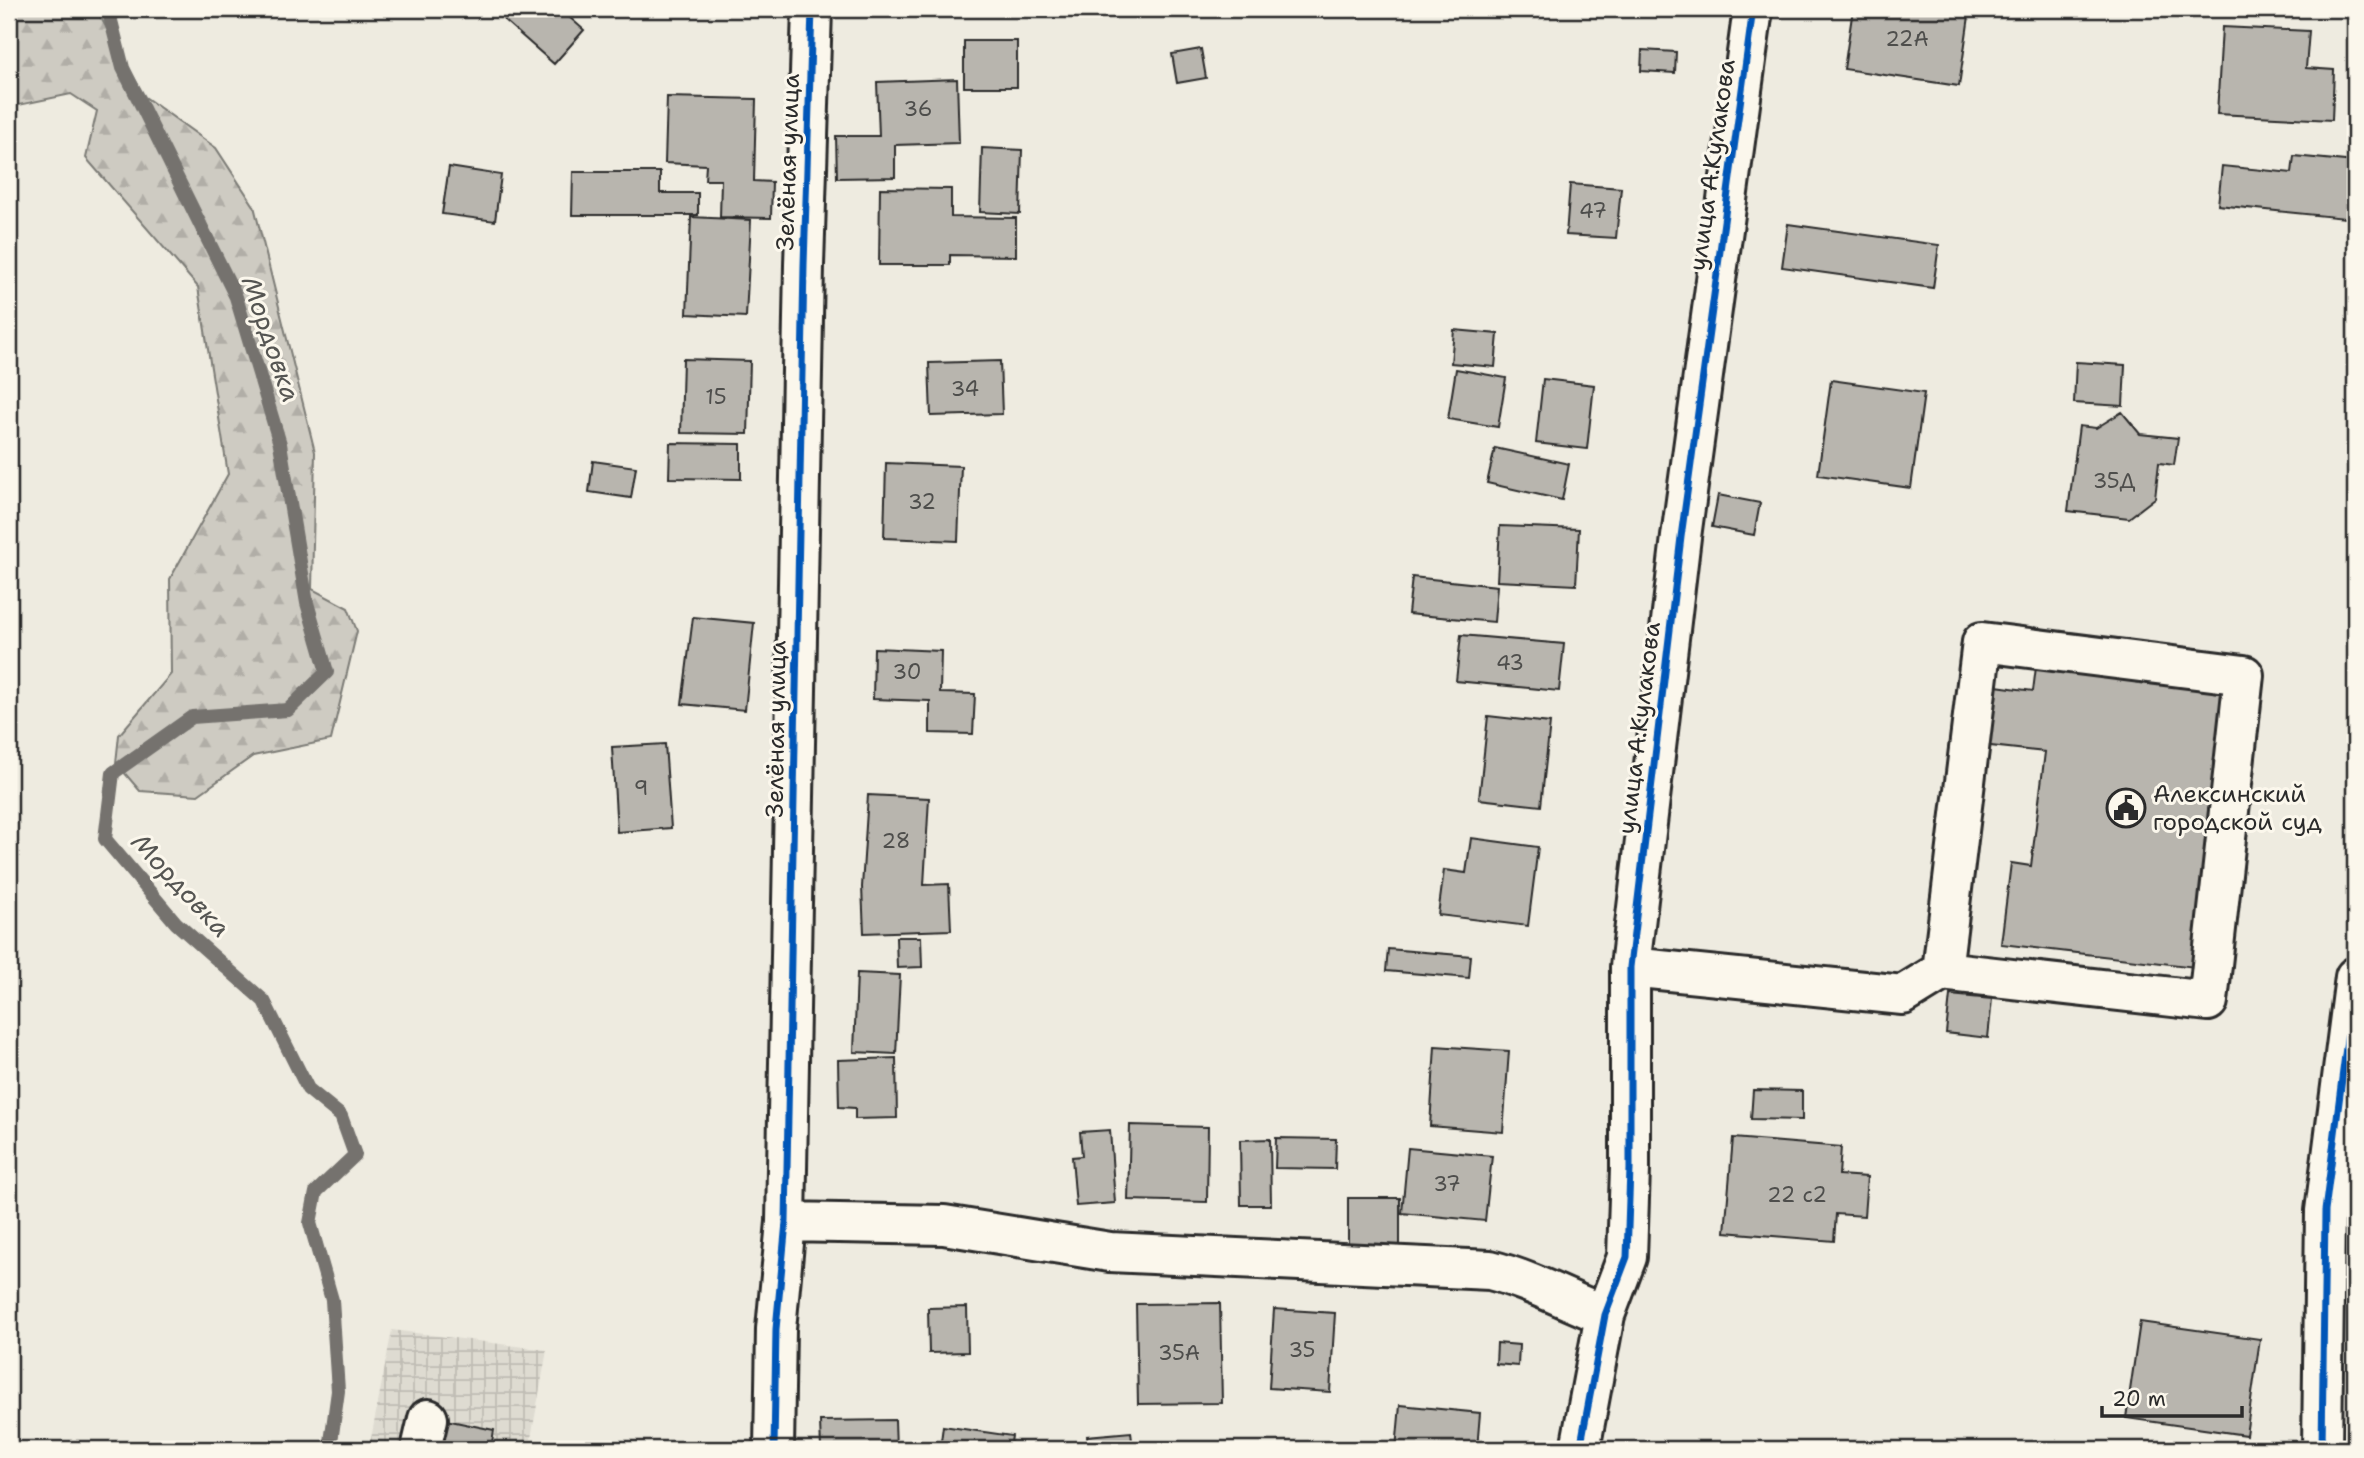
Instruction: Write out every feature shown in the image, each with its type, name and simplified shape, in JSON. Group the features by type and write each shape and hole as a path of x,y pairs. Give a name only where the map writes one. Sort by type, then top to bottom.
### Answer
{"street":[{"name":"Зелёная улица","path":"774,1449 776,1329 786,1222 804,265 812,9"},
{"name":"улица А.Кулакова","path":"1580,1449 1605,1315 1627,1257 1630,967 1681,537 1753,9"},
{"path":"1630,967 1903,995 1942,971 2207,1001 2245,675 1982,642 1942,971"},
{"path":"2322,1449 2325,1211 2355,977"},
{"path":"786,1222 944,1225 1110,1252 1490,1270 1524,1278 1557,1297 1605,1315"}],"shaded area":[{"path":"392,1330 547,1350 529,1449 369,1449"}],"green space":[{"path":"9,9 96,9 145,97 216,148 254,206 315,452 312,589 348,608 357,631 331,740 253,756 198,795 140,791 116,763 119,735 171,674 170,579 228,474 198,287 86,158 97,111 71,94 9,107"}],"building":[{"path":"514,9 560,9 584,30 554,64 504,20"},
{"path":"1853,9 1970,9 1959,86 1844,69"},
{"path":"2222,27 2309,31 2306,68 2334,70 2332,120 2217,114"},
{"path":"964,41 1017,41 1017,87 964,87"},
{"path":"1201,49 1206,78 1177,83 1172,54"},
{"path":"1642,50 1676,52 1675,73 1641,71"},
{"path":"957,79 959,143 895,145 895,177 837,178 836,136 879,136 877,82"},
{"path":"667,97 756,99 754,181 772,182 771,218 720,217 721,180 705,180 706,165 665,163"},
{"path":"982,148 1022,150 1020,214 980,212"},
{"path":"2294,156 2355,162 2355,219 2218,205 2222,166 2292,173"},
{"path":"449,167 501,175 495,221 442,214"},
{"path":"573,172 660,172 660,193 698,193 698,215 572,215"},
{"path":"1570,184 1621,188 1616,238 1566,235"},
{"path":"880,188 951,189 951,217 1016,218 1016,256 950,255 950,265 879,265"},
{"path":"691,217 751,220 746,317 687,314"},
{"path":"1788,224 1939,245 1933,288 1782,267"},
{"path":"1454,330 1498,334 1495,367 1451,363"},
{"path":"683,359 750,361 748,434 681,433"},
{"path":"1000,361 1002,414 931,416 929,363"},
{"path":"2076,362 2125,365 2123,406 2074,403"},
{"path":"1456,369 1506,378 1498,427 1448,419"},
{"path":"1543,379 1594,385 1587,449 1536,443"},
{"path":"1831,380 1924,393 1911,488 1818,475"},
{"path":"2122,412 2140,434 2178,438 2174,465 2159,463 2155,498 2129,518 2068,511 2079,426 2096,428"},
{"path":"670,443 741,444 741,479 669,478"},
{"path":"1495,448 1569,464 1562,500 1487,483"},
{"path":"593,461 636,467 631,498 589,492"},
{"path":"886,463 961,466 958,541 884,538"},
{"path":"1718,495 1760,503 1754,535 1712,527"},
{"path":"1500,526 1579,529 1576,585 1497,581"},
{"path":"1412,577 1497,586 1494,622 1408,614"},
{"path":"693,617 754,623 745,710 682,704"},
{"path":"1461,635 1564,644 1559,691 1456,681"},
{"path":"874,648 941,651 940,693 975,694 973,734 930,733 930,701 873,699"},
{"name":"Алексинский городской суд","path":"2036,667 2228,691 2195,967 2001,944 2011,863 2031,866 2045,752 1982,745 1988,685 2033,691"},
{"path":"1488,716 1550,723 1541,806 1479,799"},
{"path":"665,744 671,828 617,832 612,747"},
{"path":"868,795 929,798 924,885 949,884 951,930 864,933 862,887"},
{"path":"1471,838 1538,847 1528,926 1438,915 1444,870 1466,873"},
{"path":"896,937 921,937 922,967 897,968"},
{"path":"1388,949 1471,956 1469,978 1386,971"},
{"path":"857,973 900,975 896,1054 854,1052"},
{"path":"1950,995 1992,999 1988,1038 1946,1033"},
{"path":"1435,1046 1509,1051 1503,1132 1430,1126"},
{"path":"896,1058 897,1118 855,1119 855,1108 839,1107 838,1060"},
{"path":"1753,1090 1802,1091 1802,1120 1751,1119"},
{"path":"1130,1125 1208,1127 1207,1202 1128,1200"},
{"path":"1110,1130 1115,1203 1076,1206 1072,1157 1082,1156 1080,1132"},
{"path":"1276,1138 1336,1139 1335,1169 1275,1168"},
{"path":"1733,1138 1841,1147 1839,1175 1867,1177 1864,1216 1836,1214 1834,1241 1725,1232"},
{"path":"1270,1139 1271,1205 1241,1205 1240,1140"},
{"path":"1408,1148 1492,1156 1485,1221 1402,1213"},
{"path":"1348,1198 1400,1198 1400,1245 1348,1245"},
{"path":"1220,1303 1222,1403 1138,1404 1136,1304"},
{"path":"967,1307 968,1352 929,1353 928,1308"},
{"path":"1274,1309 1335,1313 1330,1392 1269,1388"},
{"path":"2140,1322 2260,1339 2246,1435 2126,1418"},
{"path":"1497,1343 1519,1345 1518,1366 1496,1364"},
{"path":"1400,1405 1480,1413 1477,1449 1396,1449"},
{"path":"446,1420 494,1430 491,1449 440,1449"},
{"path":"895,1420 896,1449 821,1449 820,1421"},
{"path":"943,1426 1012,1436 1010,1449 940,1449"},
{"path":"1131,1432 1133,1449 1088,1449 1087,1436"}],"waterway":[{"name":"Мордовка","path":"108,9 123,68 236,297 280,444 307,603 327,672 288,710 192,717 113,773 105,839 176,923 264,1001 308,1089 341,1116 355,1155 316,1192 310,1223 332,1300 338,1391 330,1449"}],"cycle path":[{"path":"774,1449 776,1329 786,1222 804,265 812,9"},
{"path":"1580,1449 1605,1315 1627,1257 1630,967 1681,537 1753,9"},
{"path":"2322,1449 2325,1211 2355,977"}],"place":[{"name":"Алексинский городской суд","path":"2126,808"}]}
